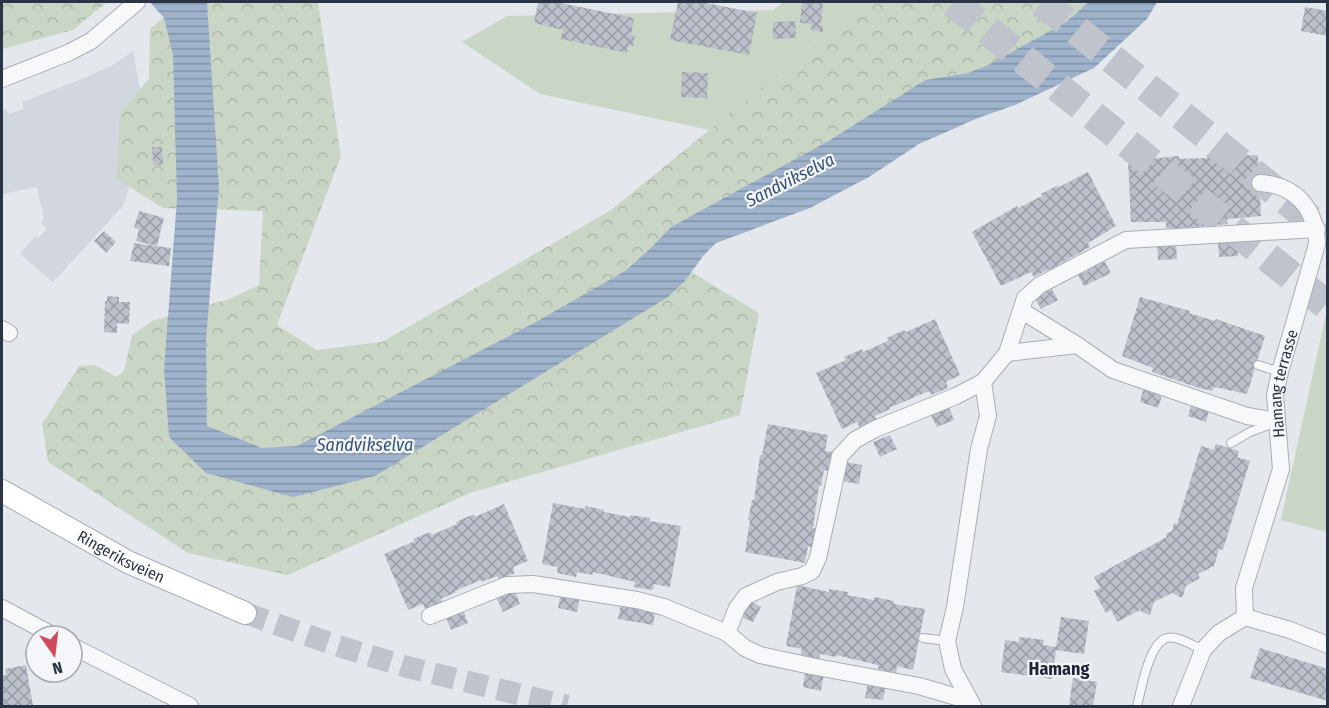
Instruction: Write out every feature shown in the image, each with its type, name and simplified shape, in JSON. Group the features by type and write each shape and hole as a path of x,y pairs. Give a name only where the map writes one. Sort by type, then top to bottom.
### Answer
{"main road":[{"name":"Ringeriksveien","path":"2,491 128,562 245,613"}],"street":[{"path":"2,80 91,41 136,2"},
{"path":"727,633 737,608 746,596 777,582 812,571 818,558 840,456 855,440 875,429 956,396 983,382 1008,353 1026,298 1040,285 1126,240 1317,229 1301,199 1277,184 1260,183"},
{"name":"Hamang terrasse","path":"1245,617 1244,588 1281,469 1275,395 1317,244 1317,229"},
{"path":"1022,311 1113,370 1247,416 1277,421"},
{"path":"1008,353 1077,345"},
{"path":"972,704 953,669 947,641 955,607 979,449 988,416 983,382"},
{"path":"429,616 507,585 533,584 638,600 664,607 727,633 745,648 760,654 919,686 972,704"},
{"path":"2,608 32,624"},
{"path":"1181,706 1203,650 1219,633 1245,617 1290,630 1328,645"},
{"path":"84,652 190,706"}],"lane":[{"path":"1258,365 1280,372"},
{"path":"1231,444 1250,432 1277,421"},
{"path":"923,638 947,641"},
{"path":"1137,706 1150,659 1159,643 1167,638 1177,639 1203,650"}],"shaded area":[{"path":"133,51 141,94 138,146 129,189 123,206 53,282 20,254 35,236 38,238 47,229 41,222 44,219 37,187 3,194 2,192 2,111 6,109 9,114 24,109 22,102 111,66"}],"green space":[{"path":"2,2 107,2 73,30 2,49"},
{"path":"182,2 318,2 341,156 277,325 317,350 382,342 611,210 793,62 860,2 1089,2 1066,22 988,65 968,73 925,80 830,140 671,227 652,248 759,313 740,415 470,493 288,575 188,553 48,462 42,424 79,366 95,365 116,377 124,371 132,335 152,321 229,299 259,285 263,211 163,208 117,179 120,113 149,79 150,29"},
{"path":"784,2 860,2 793,62 710,130 540,94 462,42 507,16 773,10"},
{"path":"1327,309 1327,532 1281,520"}],"water":[{"name":"Sandvikselva","path":"150,2 207,2 219,188 206,339 207,426 262,448 297,446 534,323 625,271 671,227 830,140 925,80 968,73 988,65 1066,22 1089,2 1157,2 1147,19 1094,68 1015,105 978,118 919,144 869,177 810,208 716,243 684,282 668,297 375,476 293,497 206,473 169,437 164,369 177,199 173,55 164,18"}],"building":[{"path":"538,2 556,2 634,18 631,35 635,36 633,46 628,45 627,53 561,39 563,30 534,23"},
{"path":"678,2 701,2 757,13 749,55 670,40"},
{"path":"802,2 823,3 821,25 823,32 811,30 812,24 800,23"},
{"path":"1305,7 1328,11 1328,36 1301,31"},
{"path":"795,21 796,38 773,39 773,22"},
{"path":"682,72 708,73 707,98 681,97"},
{"path":"152,147 162,147 163,165 153,165"},
{"path":"1226,154 1226,156 1258,155 1261,216 1227,219 1228,224 1183,228 1166,228 1166,222 1131,222 1128,161 1179,156 1179,159 1207,158 1207,155"},
{"path":"1088,172 1116,226 1088,243 1090,247 1049,270 1034,277 1031,272 1001,286 972,232 1017,206 1018,208 1058,185 1059,187"},
{"path":"139,211 164,218 157,246 136,241 139,229 134,228"},
{"path":"104,231 116,242 106,253 94,241"},
{"path":"1237,240 1238,256 1219,257 1218,241"},
{"path":"134,243 171,248 169,266 130,261"},
{"path":"1176,243 1177,259 1158,260 1157,244"},
{"path":"1103,259 1111,273 1084,286 1078,275 1088,271 1086,267"},
{"path":"1050,286 1058,300 1041,309 1033,295"},
{"path":"107,296 119,297 119,302 130,302 129,324 117,323 117,333 104,332"},
{"path":"1140,297 1265,336 1247,394 1214,387 1212,391 1196,387 1152,372 1153,368 1122,356"},
{"path":"935,319 960,375 946,382 948,388 931,395 929,391 889,408 875,416 877,420 860,428 857,422 842,429 816,373 846,360 844,357 862,349 863,352 888,341 887,338 904,330 906,332"},
{"path":"1143,390 1162,395 1158,408 1140,402"},
{"path":"948,405 954,420 937,427 930,413"},
{"path":"1191,405 1209,410 1206,422 1188,416"},
{"path":"768,424 828,435 825,451 832,452 828,471 824,470 821,486 819,485 813,528 818,529 814,548 808,546 805,563 745,552 750,520 748,520"},
{"path":"890,435 897,449 880,457 873,442"},
{"path":"1216,444 1239,451 1237,457 1250,461 1223,550 1219,549 1214,566 1198,574 1200,578 1186,586 1182,598 1172,593 1154,602 1150,615 1140,610 1117,622 1111,610 1106,613 1094,591 1100,588 1094,577 1167,537 1166,534 1172,531 1174,523 1177,524 1201,446 1214,450"},
{"path":"846,462 862,465 859,484 842,481"},
{"path":"553,503 585,509 585,506 604,510 604,512 650,518 650,521 681,526 670,587 654,584 653,590 634,587 635,582 593,572 593,575 577,572 576,577 557,573 558,567 542,564"},
{"path":"504,504 528,561 513,567 515,573 499,580 497,576 481,582 481,580 455,591 441,599 443,603 426,610 423,604 408,610 384,554 415,541 413,539 430,532 432,535 474,514 475,517"},
{"path":"797,585 829,592 829,589 848,592 847,595 874,600 875,597 894,601 894,604 925,609 913,670 897,666 896,673 878,669 878,665 836,655 836,657 820,654 819,659 801,655 802,649 786,646"},
{"path":"514,589 520,604 503,612 496,597"},
{"path":"561,592 580,595 577,612 558,608"},
{"path":"750,601 761,607 753,622 742,617"},
{"path":"621,603 645,608 644,611 655,613 653,625 618,619"},
{"path":"462,608 468,623 451,630 445,615"},
{"path":"1061,617 1089,621 1084,654 1056,650 1052,679 1001,672 1005,640 1019,642 1019,637 1044,640 1043,645 1056,647"},
{"path":"1260,648 1328,669 1328,701 1250,678"},
{"path":"24,665 24,684 29,684 33,706 2,706 2,676 6,675 5,669"},
{"path":"805,671 824,674 821,691 803,687"},
{"path":"1073,678 1097,682 1093,706 1069,705"},
{"path":"868,682 886,685 883,700 865,698"}],"tunnel":[{"path":"953,2 1328,306"},
{"path":"1042,2 1328,234"},
{"path":"245,613 335,645 407,667 567,706"}],"district":[{"name":"Hamang","path":"1059,669"}]}
